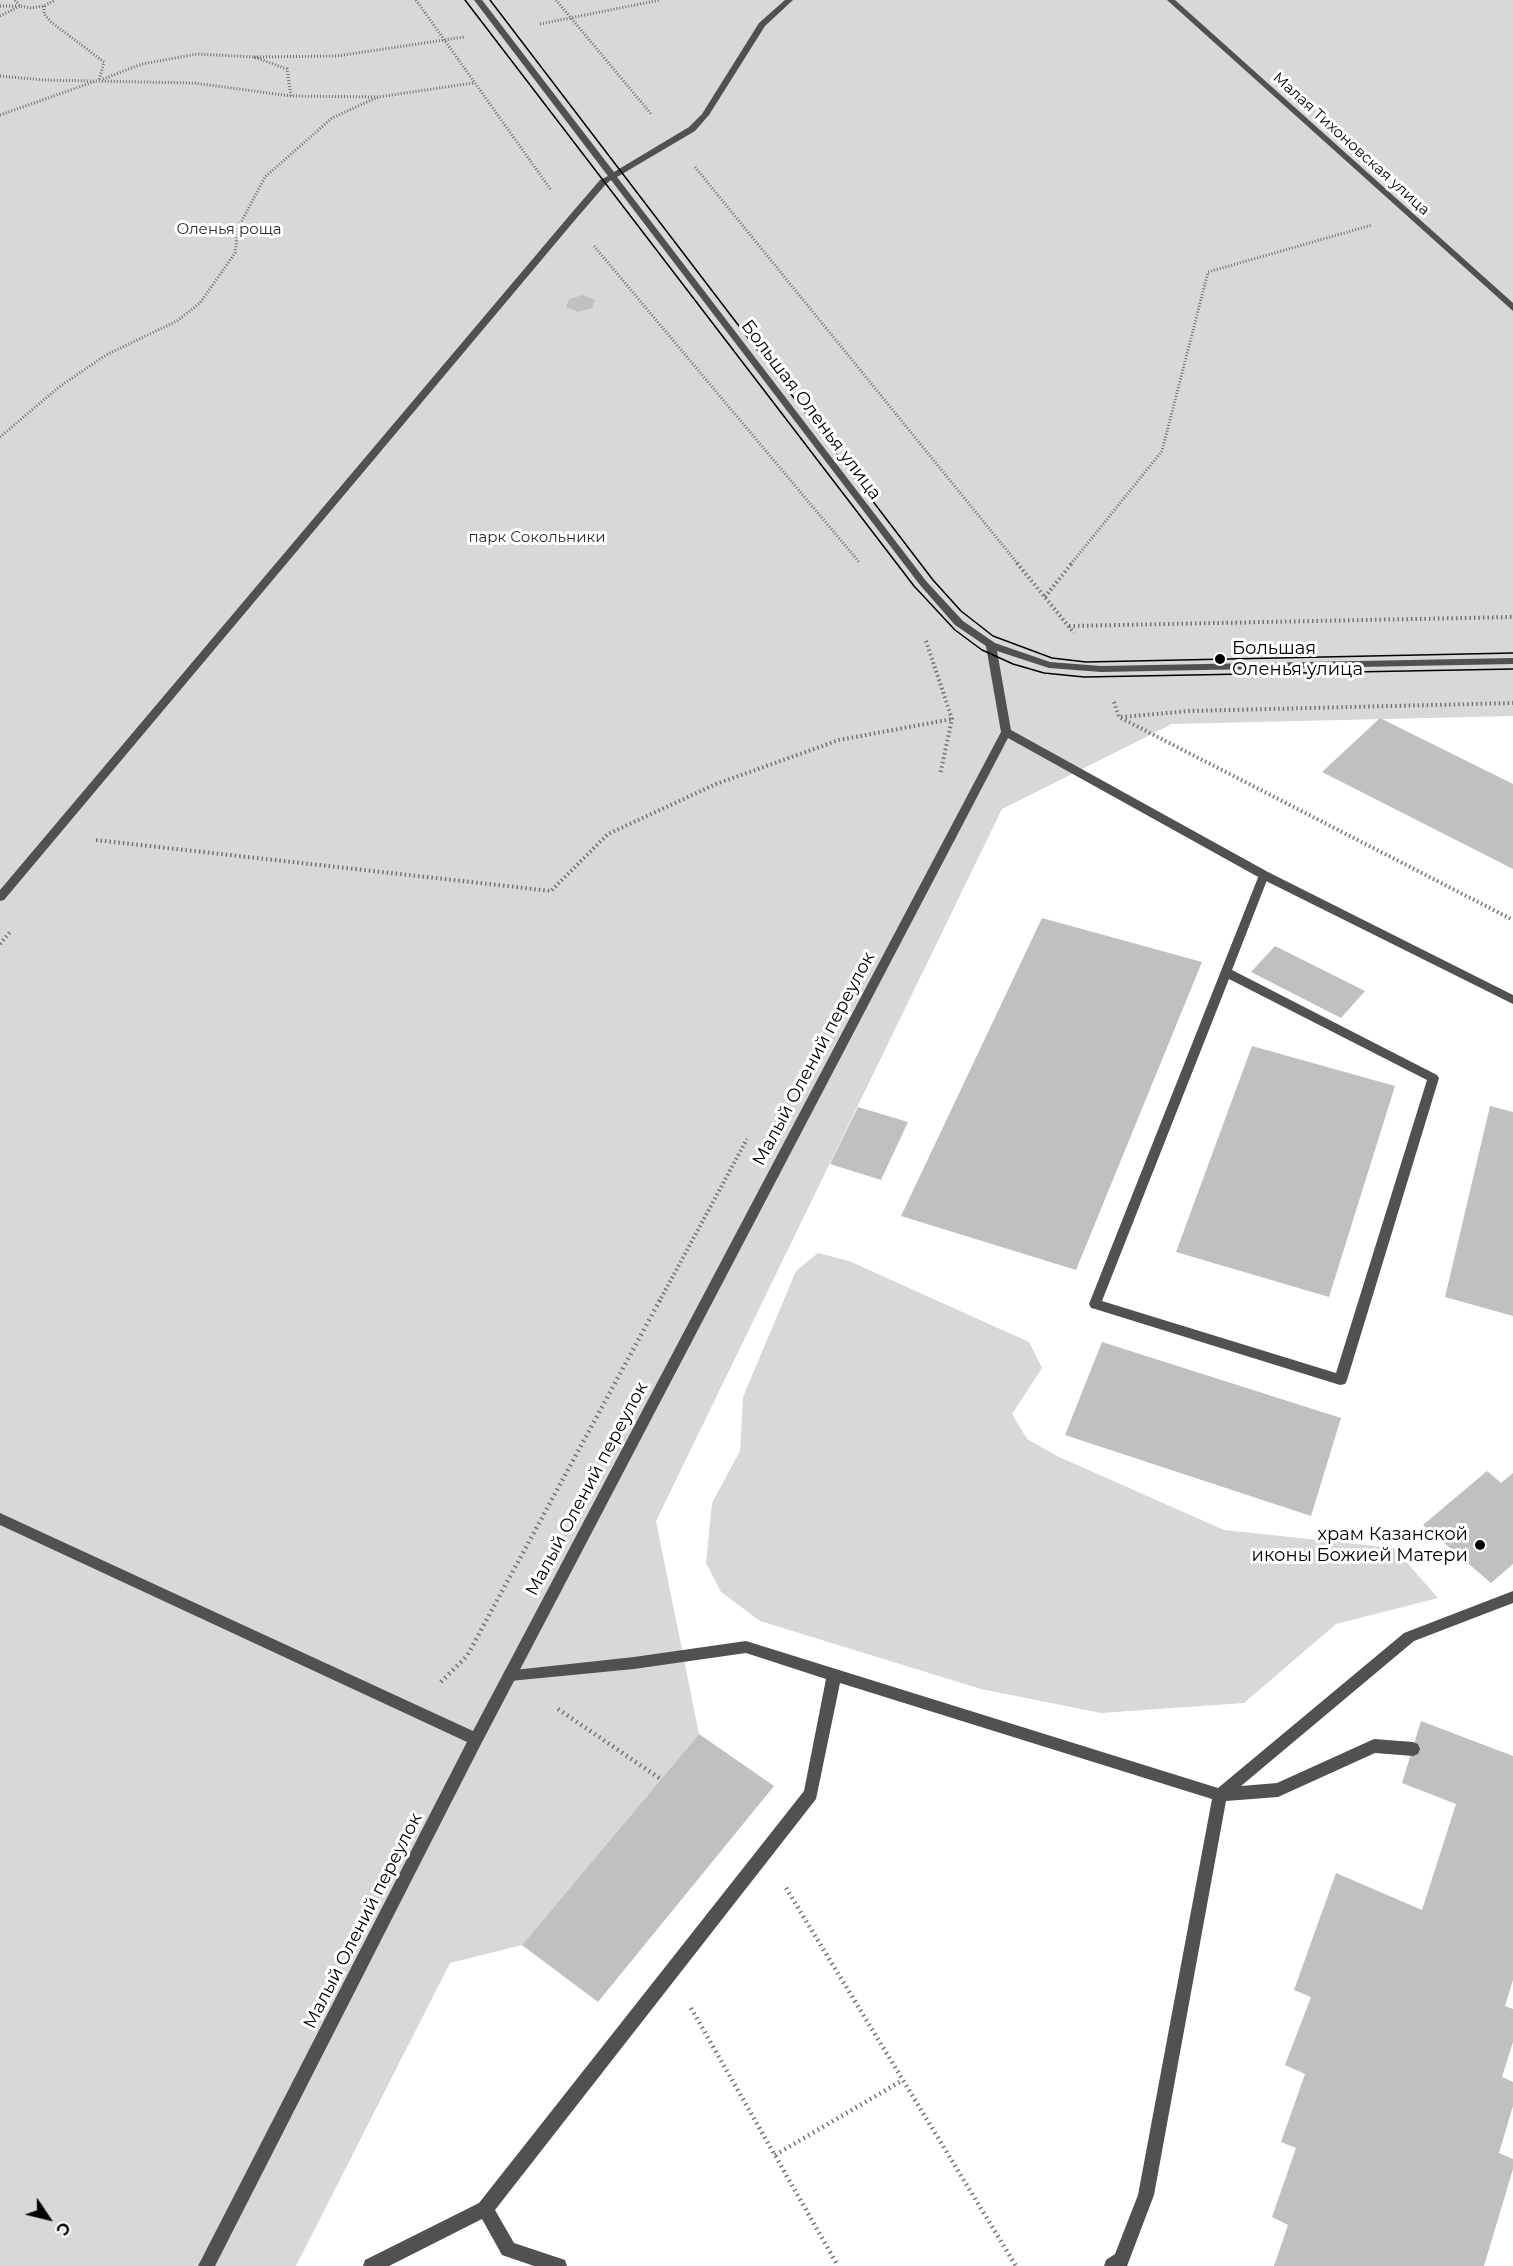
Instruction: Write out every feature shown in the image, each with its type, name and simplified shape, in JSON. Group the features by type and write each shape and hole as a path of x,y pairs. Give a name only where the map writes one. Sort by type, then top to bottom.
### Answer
{"street":[{"name":"Большая Оленья улица","path":"478,0 923,583 959,622 991,645 1049,665 1101,669 1513,661"},
{"path":"0,897 603,182 692,129 705,115 762,25 789,0"},
{"name":"Малая Тихоновская улица","path":"1171,0 1513,308"},
{"path":"991,645 1006,732 1264,875 1513,1000"},
{"name":"Малый Олений переулок","path":"206,2266 476,1739 1006,732"},
{"path":"1226,972 1433,1078 1340,1380 1095,1304 1264,875"},
{"path":"0,1519 476,1739"},
{"path":"1113,2266 1121,2260 1146,2195 1220,1795 1409,1637 1513,1597"},
{"path":"510,1676 634,1664 746,1647 1220,1795 1278,1790 1374,1746 1413,1749"},
{"path":"371,2266 485,2209 811,1794 834,1675"},
{"path":"485,2209 508,2249 560,2266"}],"path":[{"path":"15,0 20,6"},
{"path":"0,6 31,8 62,0"},
{"path":"416,0 446,40 473,83 572,218 864,568"},
{"path":"556,0 674,141 1069,626 1101,669 1119,717 1513,920"},
{"path":"0,115 141,64 197,54 254,57 337,56 502,32 660,0"},
{"path":"0,16 20,6"},
{"path":"44,6 44,14 51,22 104,62 99,80"},
{"path":"254,57 287,69 291,96"},
{"path":"0,76 45,80 194,83 291,96 378,97 473,83"},
{"path":"0,437 59,387 106,355 177,321 200,303 235,253 238,228 265,177 332,118 378,97"},
{"path":"1045,597 1162,452 1208,272 1409,214"},
{"path":"1069,626 1513,617"},
{"path":"925,640 952,718 938,786"},
{"path":"1119,717 1189,711 1513,703"},
{"path":"46,841 87,839 551,891 608,834 716,784 839,740 952,718"},
{"path":"662,1780 510,1676 467,1656 751,1132"},
{"path":"764,1853 1016,2266"},
{"path":"671,1972 837,2266"},
{"path":"775,2155 903,2080"}],"green space":[{"name":"парк Сокольники","path":"0,0 1513,0 1513,716 1172,724 1002,809 656,1521 699,1734 522,1945 450,1963 296,2266 0,2266"},
{"path":"818,1253 849,1261 1029,1342 1042,1368 1012,1414 1027,1439 1057,1456 1224,1530 1394,1548 1438,1598 1336,1624 1244,1703 1101,1713 981,1689 760,1621 721,1592 706,1563 712,1503 740,1451 743,1397 796,1271"}],"building":[{"path":"583,295 595,300 592,308 578,312 566,307 569,299"},
{"path":"1380,718 1513,784 1513,869 1322,772"},
{"path":"1042,918 1202,962 1076,1270 901,1216"},
{"path":"1275,946 1365,991 1341,1018 1251,972"},
{"path":"1252,1046 1395,1086 1329,1297 1176,1252"},
{"path":"1490,1106 1513,1112 1513,1316 1445,1297"},
{"path":"858,1107 908,1122 881,1180 830,1164"},
{"path":"1102,1342 1341,1418 1311,1516 1065,1435"},
{"name":"храм Казанской иконы Божией Матери","path":"1487,1471 1501,1483 1513,1473 1513,1564 1491,1583 1423,1525"},
{"path":"1421,1721 1513,1756 1513,1980 1505,2006 1513,2009 1513,2042 1502,2077 1513,2082 1513,2106 1499,2153 1513,2159 1513,2169 1484,2266 1274,2266 1288,2225 1272,2217 1296,2148 1281,2142 1305,2074 1285,2065 1311,1997 1294,1990 1336,1873 1422,1910 1456,1804 1402,1783"},
{"path":"699,1734 774,1786 598,2002 522,1945"}],"tram line":[{"path":"465,0 914,586 955,630 982,650 1013,664 1044,673 1084,677 1513,669"},
{"path":"490,0 933,580 961,611 993,636 1052,658 1086,662 1513,653"}],"place":[{"name":"Большая Оленья улица","path":"1220,659"},
{"name":"храм Казанской иконы Божией Матери","path":"1480,1545"}],"park label":[{"name":"Оленья роща","path":"229,230"}]}
